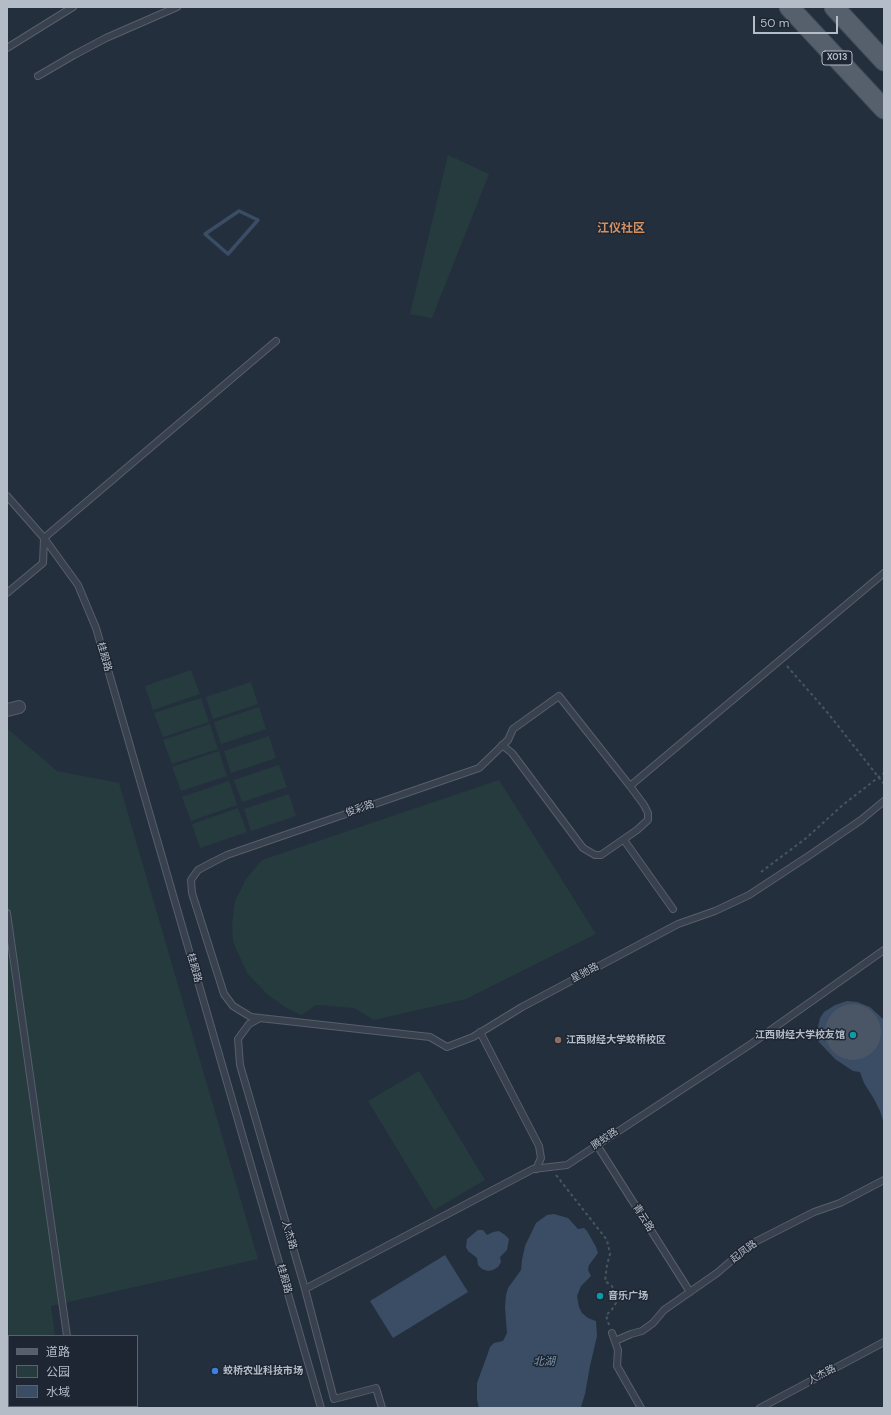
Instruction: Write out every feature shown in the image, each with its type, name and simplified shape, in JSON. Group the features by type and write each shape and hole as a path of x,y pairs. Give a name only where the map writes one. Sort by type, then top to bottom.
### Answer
{"main road":[{"name":"X013","path":"790,7 884,109"},
{"path":"834,7 884,61"}],"street":[{"path":"7,710 19,706"}],"lane":[{"path":"7,48 73,7"},
{"path":"38,76 106,38 177,7"},
{"path":"7,593 43,563 44,538 276,341"},
{"name":"桂殿路","path":"7,496 44,538 78,585 96,628 321,1408"},
{"path":"502,745 512,753 583,848 595,855 601,855 624,840 648,820 648,813 644,805 630,786 884,573"},
{"name":"俊彩路","path":"262,1017 251,1017 242,1012 233,1006 224,994 192,893 192,880 198,870 227,855 479,768 508,740 514,729 559,696 630,786"},
{"name":"星驰路","path":"262,1017 430,1037 447,1047 472,1037 522,1007 678,924 715,911 749,895 817,851 861,820 884,801"},
{"path":"624,840 673,909"},
{"path":"7,913 67,1335"},
{"name":"腾蛟路","path":"305,1289 533,1170 567,1165 751,1044 884,950"},
{"name":"人杰路","path":"262,1017 249,1024 238,1039 240,1065 305,1289 334,1399 376,1388 382,1408"},
{"path":"480,1032 539,1146 541,1158 536,1169"},
{"name":"青云路","path":"597,1145 690,1292"},
{"name":"起凤路","path":"615,1341 642,1331 653,1323 664,1310 717,1273 751,1244 814,1212 840,1204 884,1180"},
{"path":"612,1333 618,1350 617,1366 640,1408"},
{"name":"人杰路","path":"760,1408 884,1342"}],"path":[{"path":"781,659 884,784"},
{"path":"761,872 805,839 844,804 884,773"},
{"path":"551,1167 559,1180 607,1240 610,1254 606,1264 605,1281 612,1286 616,1303 611,1311 606,1315 612,1333"}],"green space":[{"path":"448,155 489,174 432,318 410,314"},
{"path":"191,670 200,694 153,710 145,686"},
{"path":"251,682 258,704 213,719 206,697"},
{"path":"201,698 209,722 163,737 154,713"},
{"path":"259,707 266,729 221,744 214,722"},
{"path":"210,724 218,749 172,764 163,740"},
{"path":"9,730 57,771 119,783 258,1259 51,1306 55,1335 8,1335 8,1407 65,1408 7,1408 7,731"},
{"path":"269,736 276,758 231,773 224,751"},
{"path":"219,751 227,776 181,791 172,767"},
{"path":"279,765 287,787 242,802 234,780"},
{"path":"499,780 596,934 466,999 374,1020 354,1008 316,1005 301,1015 285,1007 267,994 247,973 233,942 232,924 235,901 246,879 262,860"},
{"path":"229,781 237,805 191,821 182,797"},
{"path":"289,794 296,816 251,831 244,809"},
{"path":"238,808 247,832 200,848 192,824"},
{"path":"419,1071 485,1180 434,1210 368,1101"}],"water":[{"path":"847,1001 857,1002 870,1007 884,1020 884,1124 880,1111 864,1083 860,1072 853,1071 835,1059 818,1041 818,1027 820,1018 824,1012 835,1005"},
{"name":"北湖","path":"554,1214 568,1218 578,1229 584,1228 598,1253 589,1265 588,1270 591,1276 581,1286 577,1296 582,1313 588,1318 596,1321 597,1336 581,1408 479,1408 477,1400 477,1383 490,1347 494,1343 503,1341 507,1333 505,1307 508,1288 521,1270 525,1246 536,1223 547,1215"},
{"path":"478,1230 483,1230 487,1235 499,1231 509,1239 507,1250 500,1257 501,1262 498,1267 493,1270 488,1271 482,1269 478,1265 477,1258 468,1251 466,1247 467,1239"},
{"path":"445,1255 468,1292 393,1338 370,1301"}],"building":[{"name":"江西财经大学校友馆","path":"853,1004 864,1006 873,1012 879,1021 881,1032 879,1043 873,1052 864,1058 853,1060 842,1058 833,1052 827,1043 825,1032 827,1021 833,1012 842,1006"}],"waterway":[{"path":"239,211 258,220 228,254 205,234 239,211"}],"place":[{"name":"江西财经大学校友馆","path":"853,1035"},
{"name":"江西财经大学蛟桥校区","path":"558,1040"},
{"name":"音乐广场","path":"600,1296"},
{"name":"蛟桥农业科技市场","path":"215,1371"}],"district":[{"name":"江仪社区","path":"621,229"}]}
